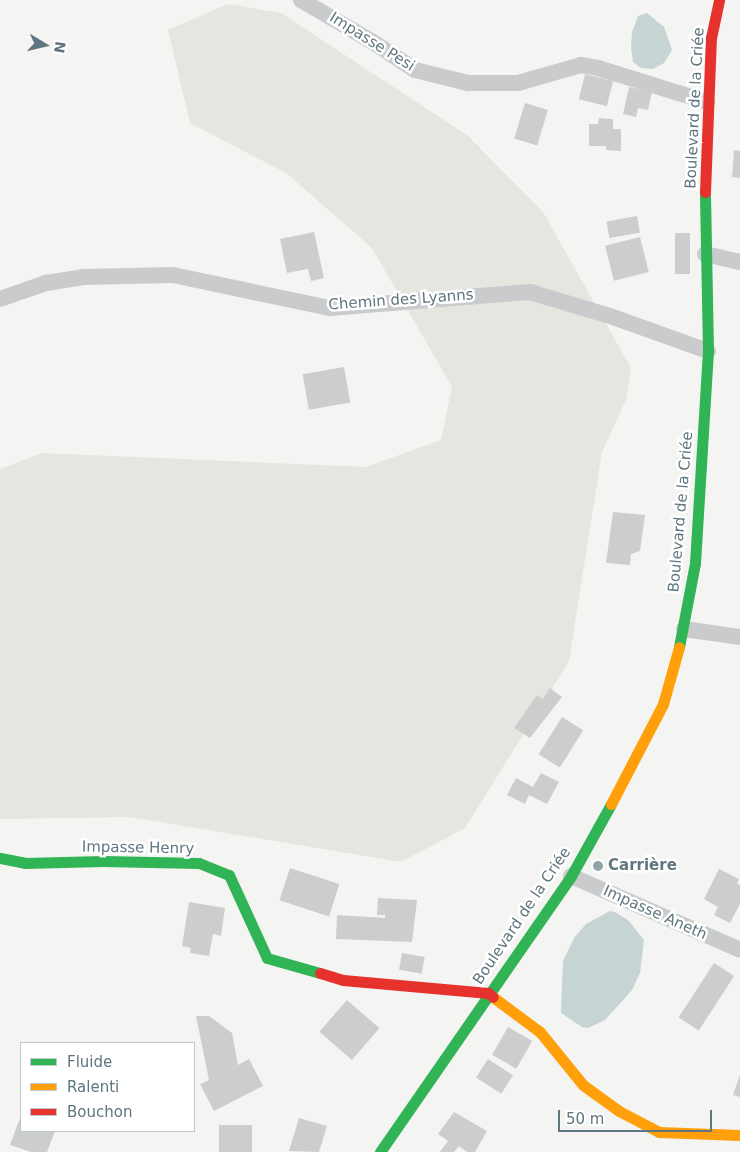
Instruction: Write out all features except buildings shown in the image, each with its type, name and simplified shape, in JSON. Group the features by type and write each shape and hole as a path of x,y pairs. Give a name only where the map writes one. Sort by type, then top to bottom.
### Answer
{"main road":[{"name":"Boulevard de la Criée","path":"380,1152 488,992 570,876 622,784 663,704 684,628 695,563 708,350 705,254 707,102 711,38 719,0"},
{"name":"Impasse Henry","path":"0,858 25,863 103,861 199,863 229,875 268,958 343,980 488,992"},
{"path":"488,992 540,1032 583,1086 619,1111 659,1132 740,1135"}],"street":[{"name":"Impasse Pesi","path":"301,0 373,42 415,70 468,83 518,83 581,65 598,68 707,102"},
{"path":"705,254 740,262"},
{"name":"Chemin des Lyanns","path":"0,299 46,283 82,277 173,275 330,308 530,292 610,316 708,350"},
{"path":"684,628 740,637"},
{"name":"Impasse Aneth","path":"570,876 740,950"}],"shaded area":[{"path":"228,4 281,13 468,136 543,212 631,368 626,400 602,452 569,661 465,828 401,862 130,817 0,819 0,469 42,453 366,467 441,440 452,387 372,248 286,173 190,123 168,30"},
{"path":"647,13 664,27 672,50 664,63 653,69 641,68 633,62 631,47 632,32 638,16"},
{"path":"610,911 628,920 644,940 640,973 632,990 605,1020 588,1028 582,1027 561,1013 563,961 574,938 586,924"}],"traffic: fast":[{"path":"679,647 695,563 708,351 705,192"},
{"path":"380,1152 571,876 611,804"},
{"path":"0,858 25,863 103,861 199,863 229,875 267,958 320,973"}],"traffic: slow":[{"path":"611,804 663,704 679,647"},
{"path":"493,997 540,1032 583,1085 619,1111 659,1132 740,1135"}],"traffic: jam":[{"path":"705,192 711,38 719,0"},
{"path":"320,973 343,980 488,993 493,997"}],"place":[{"name":"Carrière","path":"598,866"}]}
